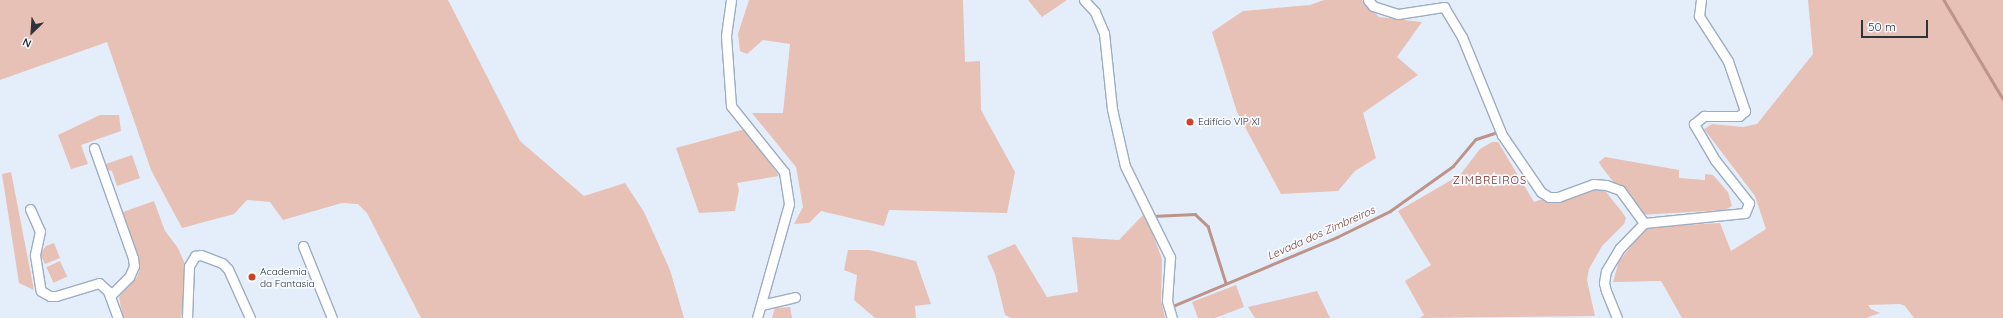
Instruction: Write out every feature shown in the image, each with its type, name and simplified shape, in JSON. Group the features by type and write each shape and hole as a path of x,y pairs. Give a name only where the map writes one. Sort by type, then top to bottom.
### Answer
{"street":[{"path":"731,0 726,36 731,106 784,172 789,204 757,318"},
{"path":"1084,0 1095,12 1104,33 1112,109 1125,166 1170,258 1167,300 1172,318"},
{"path":"1368,0 1373,6 1398,14 1444,7 1462,37 1502,135 1541,192 1549,197 1558,197 1593,184 1620,190 1644,223"},
{"path":"1617,318 1604,283 1606,271 1620,248 1644,223 1745,213 1749,203 1715,160 1694,124 1704,116 1738,116 1745,110 1728,61 1699,16 1701,0"},
{"path":"94,148 133,258 134,266 129,277 110,296"},
{"path":"30,209 40,231 34,255 41,291 50,296 56,296 99,283 110,296 118,318"},
{"path":"303,246 332,318"},
{"path":"187,318 189,266 194,256 201,255 222,263 228,269 250,318"},
{"path":"761,305 795,297"}],"shaded area":[{"path":"0,0 448,0 520,141 584,196 625,183 644,212 670,270 684,318 421,318 367,213 358,204 342,203 283,220 270,202 247,200 234,214 182,228 151,170 107,42 0,80"},
{"path":"749,0 963,0 965,62 980,61 981,110 1015,172 1007,213 889,210 884,226 821,211 809,223 794,224 803,207 796,167 752,113 783,113 790,44 763,40 747,54 740,51 738,34"},
{"path":"1028,0 1067,0 1042,17"},
{"path":"1324,0 1362,0 1379,17 1422,22 1397,57 1418,75 1363,113 1376,158 1355,171 1338,191 1281,194 1237,112 1212,32 1243,11 1310,5"},
{"path":"1808,0 2003,0 2003,318 1914,318 1905,306 1900,304 1868,305 1871,309 1880,313 1866,318 1682,318 1661,281 1613,282 1619,261 1647,227 1720,223 1731,251 1766,229 1755,196 1704,129 1712,124 1743,127 1757,124 1813,54"},
{"path":"100,115 119,115 121,131 81,145 88,164 71,169 58,135"},
{"path":"745,129 779,176 737,183 739,190 735,211 699,213 676,148"},
{"path":"1492,142 1498,142 1534,202 1581,186 1602,187 1626,218 1624,224 1602,246 1589,269 1587,280 1595,316 1420,318 1424,315 1405,281 1431,265 1398,211 1460,175 1480,149"},
{"path":"132,155 140,178 117,186 112,171 108,170 106,164"},
{"path":"1605,157 1679,170 1679,178 1705,180 1705,174 1713,175 1728,192 1732,206 1725,210 1639,215 1601,166 1599,162"},
{"path":"11,172 34,290 19,283 2,174"},
{"path":"154,201 165,231 178,248 185,264 186,294 181,318 123,318 119,297 137,277 140,269 139,258 123,212"},
{"path":"1145,213 1162,259 1161,300 1165,318 1011,318 1005,315 995,274 987,256 1015,244 1047,297 1078,292 1072,237 1119,240"},
{"path":"54,243 60,258 45,264 40,254 46,246"},
{"path":"848,250 869,250 916,261 931,304 915,306 916,318 875,318 854,300 857,275 844,270"},
{"path":"60,261 67,276 54,283 46,267"},
{"path":"1236,285 1244,307 1215,318 1198,318 1192,302"},
{"path":"1317,291 1330,318 1255,318 1248,307"},
{"path":"790,307 792,318 772,318 775,308"}],"waterway":[{"path":"1944,0 2003,99"},
{"name":"Levada dos Zimbreiros","path":"1173,306 1337,237 1390,211 1453,166 1476,139 1494,133"},
{"name":"Levada dos Zimbreiros","path":"1152,216 1195,214 1208,226 1226,283"}],"place":[{"name":"Edifício VIP XI","path":"1190,122"},
{"name":"Academia da Fantasia","path":"252,277"}],"district":[{"name":"ZIMBREIROS","path":"1490,180"}]}
